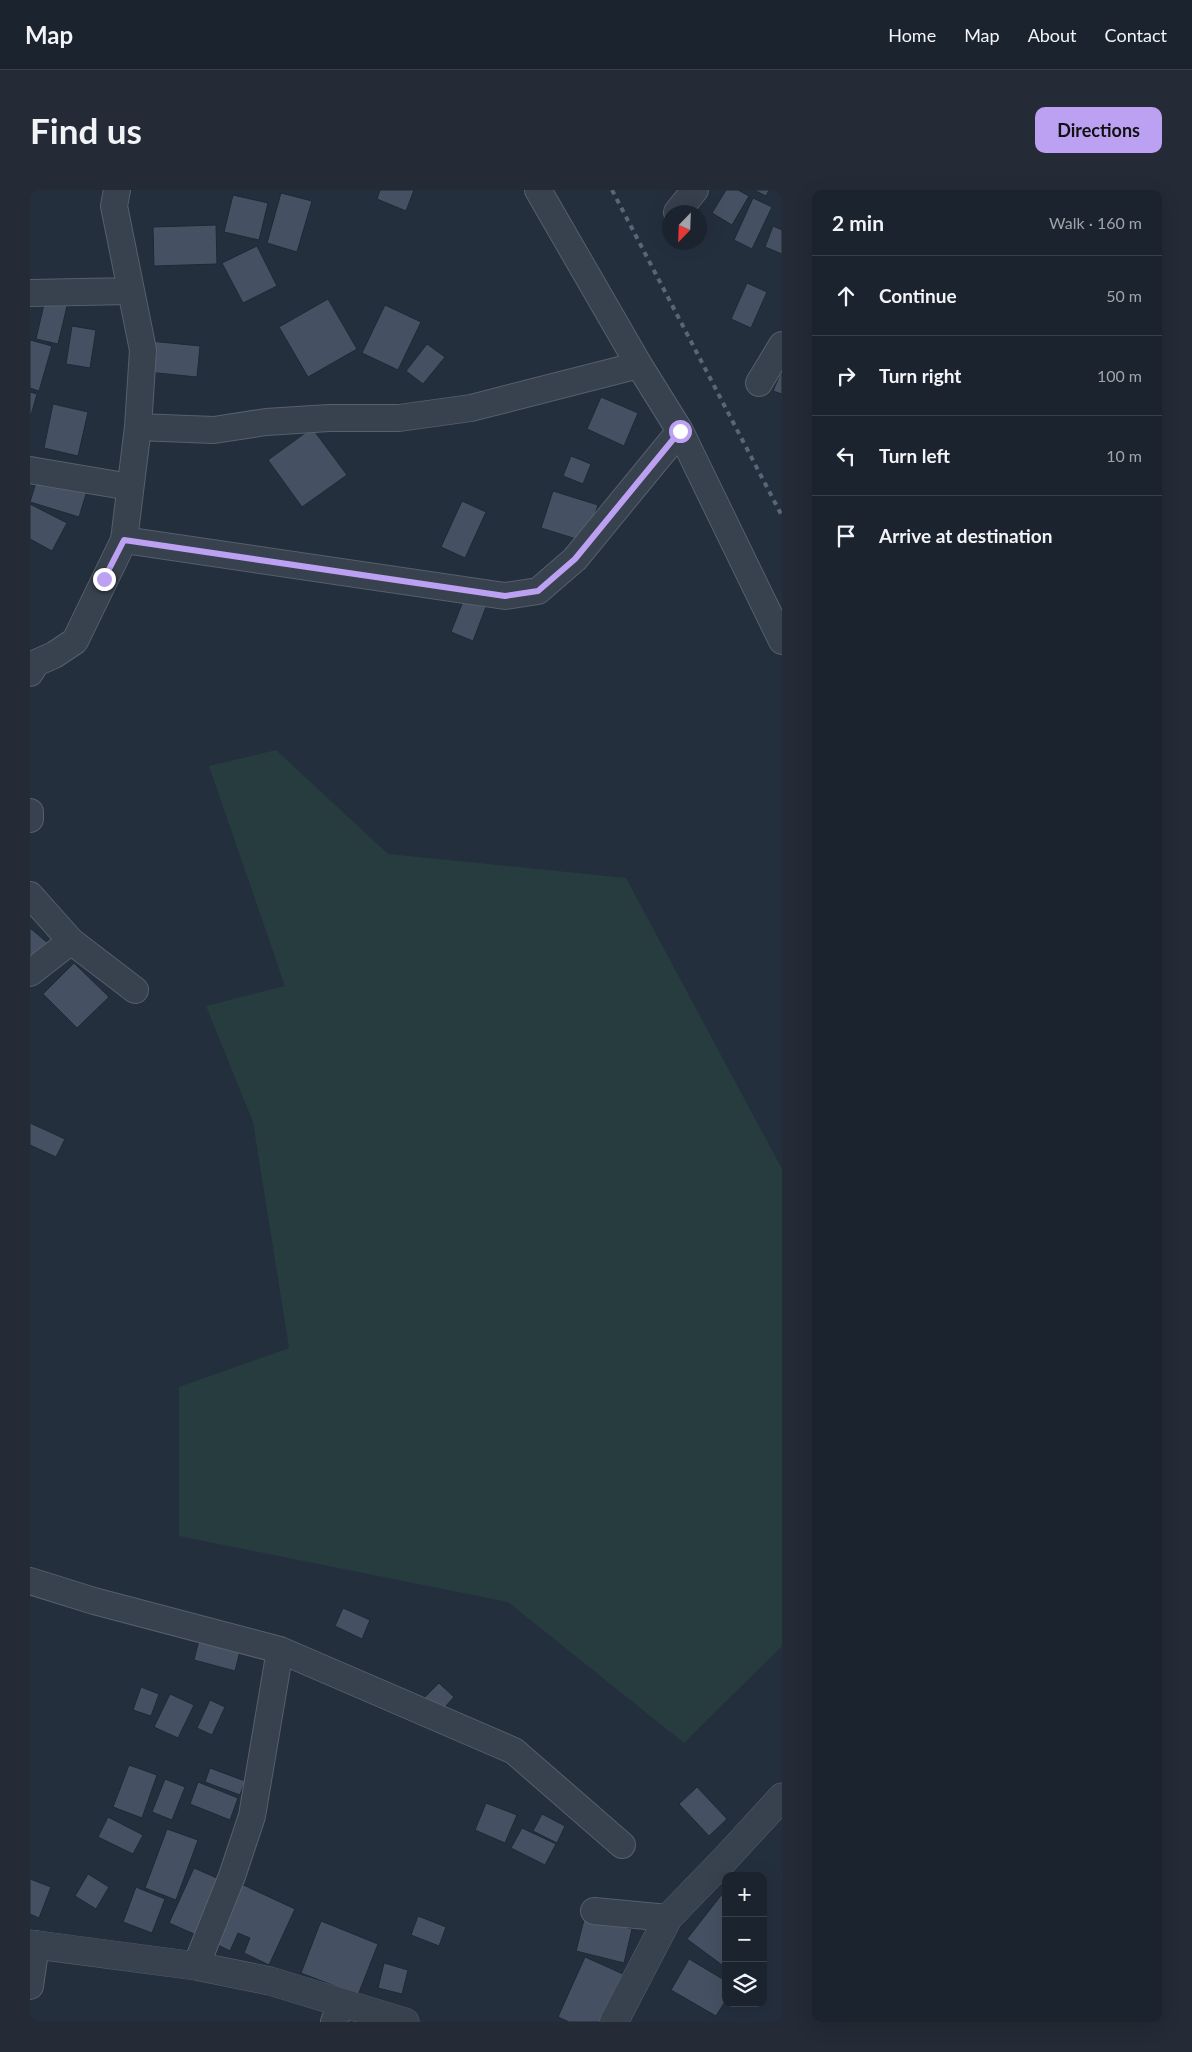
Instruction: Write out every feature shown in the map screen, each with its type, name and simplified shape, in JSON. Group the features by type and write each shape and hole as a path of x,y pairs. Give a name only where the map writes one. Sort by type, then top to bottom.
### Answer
{"street":[{"path":"30,673 36,663 54,655 75,641 124,540 138,427 143,350 114,206 117,190"},
{"path":"538,190 639,365 680,431 782,641"},
{"path":"683,205 695,190"},
{"path":"30,292 130,291"},
{"path":"759,383 782,345"},
{"path":"138,427 214,430 266,422 329,418 398,418 471,408 639,365"},
{"path":"124,540 505,596 538,591 575,559 680,431"},
{"path":"30,470 130,487"},
{"path":"30,812 30,819"},
{"path":"30,895 71,941 135,990"},
{"path":"30,973 71,941"},
{"path":"30,1581 94,1601 280,1650 514,1751 622,1845"},
{"path":"196,1966 232,1876 252,1816 280,1650"},
{"path":"614,2022 668,1918 727,1858 782,1797"},
{"path":"594,1911 668,1918"},
{"path":"30,1986 33,1944 196,1966 270,1981 337,2013 405,2022"}],"green space":[{"path":"276,750 388,854 626,878 782,1169 782,1646 684,1743 508,1602 179,1536 179,1387 289,1348 253,1122 206,1006 285,986 209,766"}],"building":[{"path":"380,190 414,190 406,211 377,199"},
{"path":"726,190 738,190 749,196 732,225 712,213"},
{"path":"754,190 769,190 766,196"},
{"path":"281,193 312,201 297,252 267,243"},
{"path":"233,195 268,203 259,240 224,232"},
{"path":"753,198 772,207 752,249 734,240"},
{"path":"216,225 217,264 154,266 153,227"},
{"path":"773,226 782,230 782,254 765,247"},
{"path":"257,246 277,286 243,303 222,263"},
{"path":"747,283 767,292 751,328 731,319"},
{"path":"328,299 357,349 308,377 279,327"},
{"path":"45,300 67,306 58,344 36,339"},
{"path":"385,305 421,322 398,370 362,353"},
{"path":"72,326 96,330 90,368 66,364"},
{"path":"30,340 52,346 39,391 30,388"},
{"path":"150,341 200,346 197,377 147,372"},
{"path":"427,344 445,357 423,384 406,371"},
{"path":"782,370 782,394 773,391"},
{"path":"30,392 37,394 31,415 30,414"},
{"path":"601,397 638,413 624,446 587,429"},
{"path":"53,404 88,412 78,456 44,448"},
{"path":"312,428 347,475 302,507 268,460"},
{"path":"571,456 591,464 583,484 563,476"},
{"path":"38,476 87,491 79,517 30,502"},
{"path":"553,491 598,505 586,542 541,528"},
{"path":"462,501 486,512 465,558 441,547"},
{"path":"30,504 67,523 52,551 30,539"},
{"path":"467,591 489,599 473,641 451,632"},
{"path":"30,928 49,944 30,966"},
{"path":"74,963 109,997 77,1028 43,994"},
{"path":"30,1123 65,1139 56,1157 30,1145"},
{"path":"343,1608 370,1620 362,1639 335,1626"},
{"path":"201,1632 242,1643 235,1671 194,1660"},
{"path":"439,1683 454,1697 437,1716 421,1701"},
{"path":"141,1687 159,1694 151,1716 133,1710"},
{"path":"170,1694 194,1705 178,1738 154,1727"},
{"path":"210,1700 225,1707 212,1735 197,1728"},
{"path":"129,1765 157,1775 142,1818 113,1807"},
{"path":"210,1768 245,1781 240,1795 205,1782"},
{"path":"165,1779 185,1787 172,1820 152,1812"},
{"path":"198,1782 238,1798 230,1820 190,1804"},
{"path":"697,1787 727,1819 709,1836 679,1804"},
{"path":"486,1803 517,1815 505,1843 475,1830"},
{"path":"542,1814 565,1826 557,1843 533,1831"},
{"path":"108,1817 143,1835 133,1854 98,1837"},
{"path":"522,1828 556,1844 545,1865 511,1848"},
{"path":"167,1829 198,1840 176,1900 145,1888"},
{"path":"194,1868 226,1882 201,1937 169,1923"},
{"path":"88,1874 109,1887 96,1909 75,1896"},
{"path":"30,1879 51,1887 39,1918 30,1914"},
{"path":"237,1882 295,1909 269,1965 244,1953 250,1938 238,1933 230,1951 210,1941"},
{"path":"136,1887 165,1899 152,1933 123,1922"},
{"path":"722,1894 722,1965 687,1939"},
{"path":"418,1916 446,1927 439,1946 411,1935"},
{"path":"585,1916 632,1929 624,1963 576,1951"},
{"path":"321,1921 378,1944 358,1995 301,1973"},
{"path":"585,1957 623,1974 601,2022 569,2022 558,2017"},
{"path":"689,1959 722,1979 722,2006 716,2016 671,1990"},
{"path":"384,1963 408,1970 402,1994 378,1988"}],"railway":[{"path":"612,190 782,516"}],"route":[{"path":"104,579 124,540 505,596 538,591 575,559 680,431"}]}
